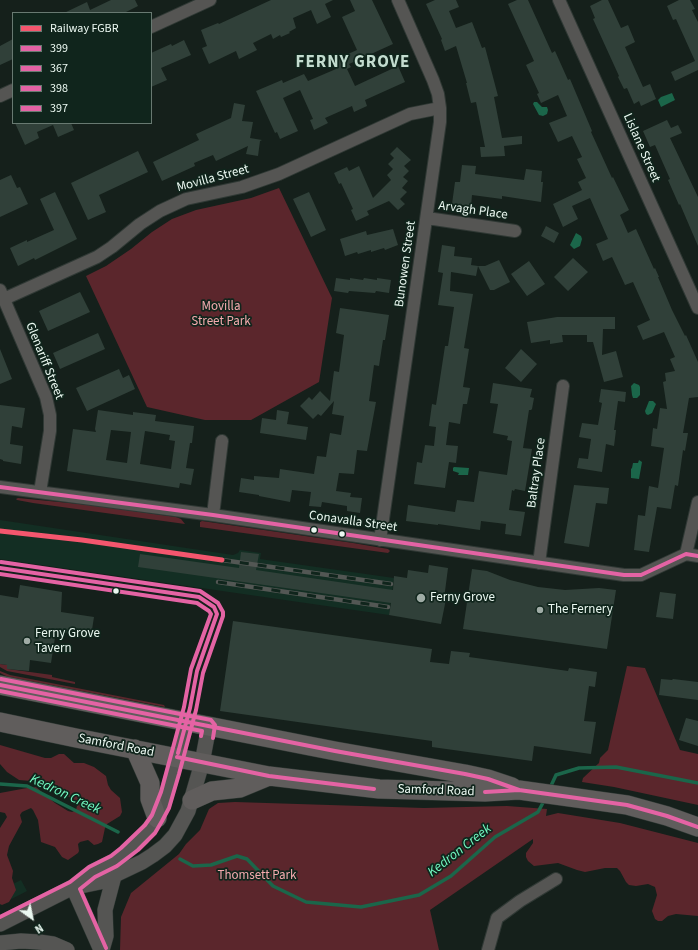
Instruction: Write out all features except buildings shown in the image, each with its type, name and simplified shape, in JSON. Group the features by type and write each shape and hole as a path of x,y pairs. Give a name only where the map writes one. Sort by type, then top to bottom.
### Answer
{"main road":[{"name":"Samford Road","path":"0,685 335,751 471,775 488,779 519,790"},
{"name":"Samford Road","path":"0,722 269,776 379,789 485,792 519,790 627,805 668,816 698,827"},
{"path":"135,749 150,783 150,799 157,818"},
{"path":"192,800 212,791 240,788 269,776"}],"street":[{"path":"152,27 210,0"},
{"name":"Bunowen Street","path":"380,540 440,122 438,94 398,0"},
{"name":"Lislane Street","path":"559,0 698,308"},
{"path":"0,96 12,90"},
{"name":"Movilla Street","path":"2,295 96,258 140,224 160,211 186,199 242,187 278,174 410,114 440,108"},
{"name":"Arvagh Place","path":"427,218 515,231"},
{"name":"Glenariff Street","path":"2,295 46,397 50,415 50,431 40,492"},
{"name":"Baltray Place","path":"539,563 563,386"},
{"path":"212,515 222,441"},
{"name":"Conavalla Street","path":"0,487 212,515 633,576 648,572 692,555"},
{"path":"692,555 698,502"},
{"path":"0,924 73,887 92,872 114,861 142,838 157,818 167,794 187,722"},
{"path":"73,887 100,882 142,862 165,846 175,835 188,811 192,800 202,763 209,726"},
{"path":"102,950 106,936 105,910 114,876"},
{"path":"488,950 497,918 520,900 556,879"},
{"path":"73,887 102,950"},
{"path":"0,943 21,941 39,942 53,944 67,950"}],"shaded area":[{"path":"672,93 675,100 661,107 658,100 661,97"},
{"path":"534,102 537,102 542,107 547,107 547,114 543,116 539,115 533,104"},
{"path":"576,233 581,236 582,239 580,246 574,249 570,245"},
{"path":"634,383 640,387 640,395 637,398 633,398 632,395 631,386"},
{"path":"649,401 653,401 656,404 652,413 648,415 645,411"},
{"path":"639,460 642,462 639,479 631,478 633,463 638,463"},
{"path":"454,467 469,468 468,475 458,475 459,473 453,471"},
{"path":"0,520 233,555 238,553 240,550 261,553 260,559 394,578 389,615 0,559"},
{"path":"21,880 27,891 0,905 0,883 11,885"}],"green space":[{"name":"Movilla Street Park","path":"279,188 332,298 319,382 251,420 205,420 147,407 86,276 106,266 172,219 196,210 251,198"},
{"path":"16,499 90,505 176,517 181,519 185,524 33,503"},
{"path":"202,521 353,543 388,549 390,551 388,553 200,527 200,522"},
{"path":"0,664 7,665 8,669 52,675 52,677 75,682 75,684 7,671 0,667"},
{"path":"627,666 645,668 680,750 698,754 698,805 614,787 582,782 583,778 599,763 600,758 608,750"},
{"path":"0,671 10,675 164,705 165,707 8,677 0,673"},
{"path":"0,745 45,758 51,758 59,754 64,754 74,763 84,763 94,767 106,776 111,790 120,798 122,812 120,816 107,824 102,842 94,845 88,840 80,842 78,844 78,853 68,860 62,857 55,847 41,842 38,820 33,810 31,808 22,812 20,815 22,822 9,846 7,855 13,871 12,878 16,890 9,902 2,905 0,904 0,828 7,817 5,813 0,812 0,793 36,787 55,803 68,811 72,812 76,810 77,806 75,801 52,786 43,782 19,780 7,772 0,764"},
{"name":"Thomsett Park","path":"235,802 424,808 507,806 547,809 546,816 558,813 620,823 698,843 698,916 676,914 668,916 662,921 658,921 655,919 652,911 657,895 655,887 648,884 636,886 629,885 617,868 605,868 585,872 558,863 534,866 526,857 526,853 533,843 533,839 430,910 439,950 120,950 121,917 131,893 179,854 186,844 200,830 209,809 218,803"}],"waterway":[{"name":"Kedron Creek","path":"550,788 556,775 579,768 616,767 698,783"},
{"name":"Kedron Creek","path":"0,784 27,786 118,832"},
{"name":"Kedron Creek","path":"180,859 193,866 211,865 237,856 247,859 273,886 306,902 361,907 419,895 451,876 495,837 538,812 545,799"}],"railway":[{"path":"222,560 391,584"},
{"path":"218,582 388,607"}],"rail line":[{"name":"FGBR","path":"0,531 82,540 222,560"}],"transit line":[{"name":"367","path":"0,487 213,515 624,575 641,575 686,554 698,556"},
{"name":"397","path":"1,562 200,591 218,603 223,612 223,616 203,673 196,710 169,808 155,833 138,850 117,866 95,877 80,889 106,948"},
{"name":"399","path":"0,568 199,597 214,607 217,614 197,671 190,708 178,753"},
{"name":"398","path":"0,574 197,603 211,614 191,669 184,707 161,792 152,815 145,825 111,856 89,867 70,882 0,917"},
{"name":"397","path":"1,679 211,720 215,725 213,738"},
{"name":"399","path":"0,685 335,751 465,774 488,779 519,790"},
{"name":"398","path":"0,691 202,731 201,736"},
{"name":"399","path":"177,757 269,776 374,789"},
{"name":"399","path":"485,792 519,790 627,805 667,816 698,827"}],"place":[{"name":"Ferny Grove","path":"421,598"},
{"name":"The Fernery","path":"540,610"},
{"name":"Ferny Grove Tavern","path":"27,641"}],"district":[{"name":"FERNY GROVE","path":"353,63"}]}
